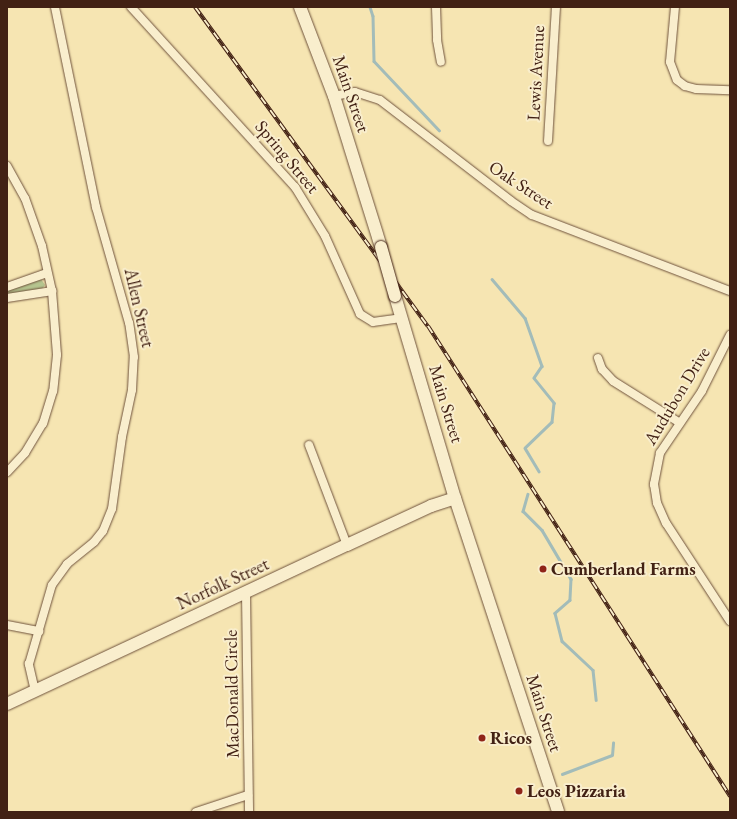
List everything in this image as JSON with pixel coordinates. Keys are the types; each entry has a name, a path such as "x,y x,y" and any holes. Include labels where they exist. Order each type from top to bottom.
{"main road":[{"name":"Main Street","path":"300,7 334,96 381,247 455,498 558,812"},
{"name":"Norfolk Street","path":"7,704 431,506 455,498"}],"street":[{"name":"Allen Street","path":"35,691 29,664 52,585 60,572 94,542 103,531 112,510 122,438 132,390 134,357 129,323 96,206 54,7"},
{"name":"Spring Street","path":"131,7 295,187 325,236 360,314 373,322 401,318"},
{"path":"436,7 437,40 441,62"},
{"name":"Lewis Avenue","path":"548,141 556,7"},
{"path":"675,7 670,62 677,80 685,86 696,89 730,90"},
{"name":"Oak Street","path":"334,96 355,92 380,100 511,201 532,214 730,291"},
{"path":"7,166 25,198 42,246 52,291 57,355 53,390 36,437 7,472"},
{"path":"7,287 47,273"},
{"path":"7,298 52,291"},
{"name":"Audubon Drive","path":"730,335 702,391 660,453 654,474 654,491 666,522 730,621"},
{"path":"598,358 602,369 613,381 680,423"},
{"path":"309,445 347,545"},
{"name":"MacDonald Circle","path":"246,593 249,812"},
{"path":"7,625 39,631"},
{"path":"196,812 248,795"}],"green space":[{"path":"41,279 45,285 42,289 7,295 7,290"}],"waterway":[{"path":"370,7 373,16 374,61 439,130"},
{"path":"492,279 525,318 542,366 534,378 554,403 552,422 525,448 539,471"},
{"path":"528,494 523,511 542,530 571,579 570,600 555,613 562,641 593,670 596,700"},
{"path":"562,774 612,755 613,743"}],"railway":[{"path":"195,7 428,326 730,796"}],"place":[{"name":"Cumberland Farms","path":"543,569"},
{"name":"Ricos","path":"482,738"},
{"name":"Leos Pizzaria","path":"519,791"}]}
